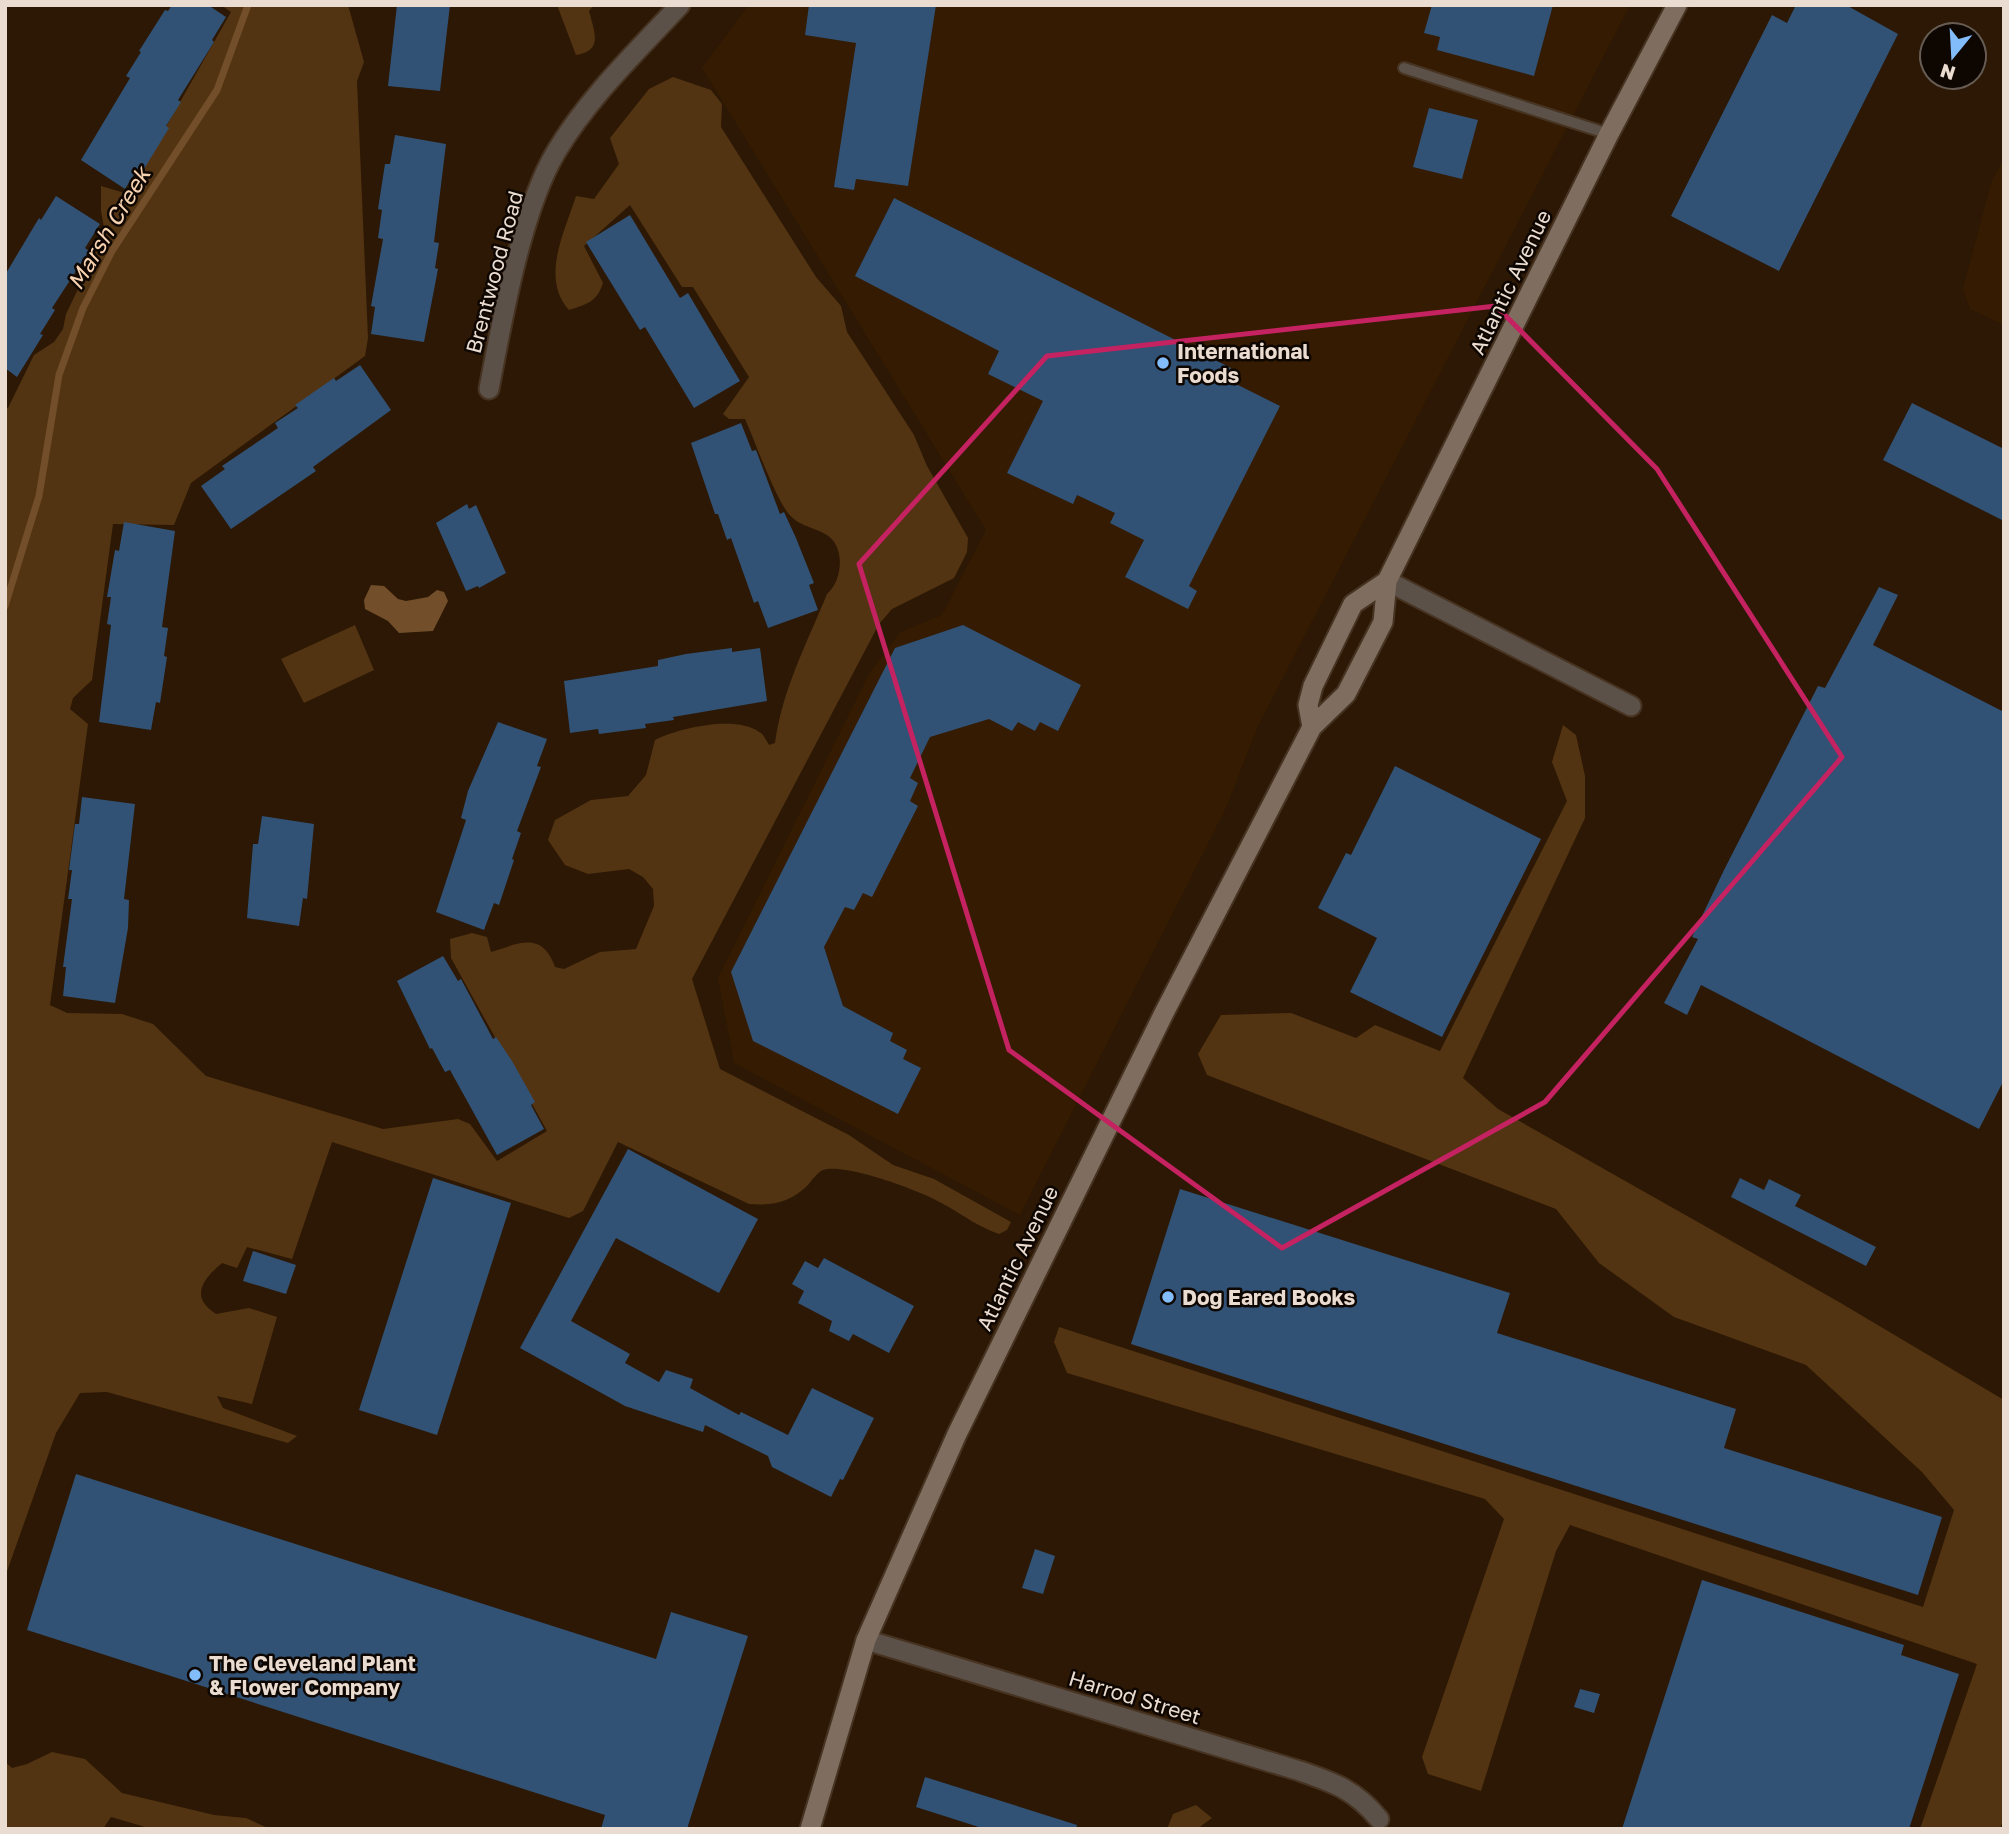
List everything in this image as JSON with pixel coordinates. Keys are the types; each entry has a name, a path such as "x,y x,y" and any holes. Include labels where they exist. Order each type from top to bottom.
{"main road":[{"name":"Atlantic Avenue","path":"810,1829 866,1640 951,1446 1029,1283 1312,727 1346,694 1382,622 1387,581 1609,134 1677,5"},
{"name":"Atlantic Avenue","path":"1312,727 1308,705 1313,685 1353,604 1387,581"}],"street":[{"name":"Brentwood Road","path":"489,389 525,231 555,153 625,64 680,5"},
{"path":"1387,581 1631,706"},
{"name":"Harrod Street","path":"866,1640 1300,1771 1337,1784 1358,1796 1379,1819"}],"lane":[{"path":"1404,68 1609,134"}],"highlighted area":[{"path":"1496,306 1657,469 1842,757 1545,1102 1282,1248 1009,1050 859,564 1047,356"}],"shaded area":[{"path":"221,5 348,5 364,62 357,81 368,338 365,356 191,483 174,525 113,524 92,680 73,698 70,709 88,724 50,1005 67,1013 122,1014 153,1024 206,1076 383,1129 458,1119 470,1124 497,1161 547,1131 451,958 450,939 472,933 487,937 491,952 521,943 537,944 544,948 555,967 564,969 600,952 636,949 654,906 653,889 643,877 629,869 588,874 565,865 548,840 555,820 591,800 628,796 646,775 655,740 665,736 707,725 736,724 761,733 769,745 775,743 783,704 796,667 839,572 839,554 832,539 796,521 783,505 745,419 729,419 723,414 749,377 693,287 682,287 630,205 584,246 603,283 598,294 586,304 569,310 556,284 561,239 576,196 594,199 619,164 610,138 649,89 673,77 711,90 722,104 721,127 816,277 841,306 847,332 914,435 927,466 968,538 967,552 954,578 892,609 879,624 692,979 720,1069 849,1135 893,1165 934,1179 1011,1222 1007,1230 999,1234 978,1225 937,1200 849,1170 823,1170 802,1191 788,1199 774,1203 749,1204 618,1142 583,1211 569,1218 332,1142 292,1259 247,1247 237,1268 222,1263 209,1275 201,1295 208,1308 216,1314 249,1308 277,1317 252,1404 217,1396 223,1408 297,1436 288,1443 107,1392 80,1393 56,1433 5,1577 5,407 8,408 34,355 54,342 63,329 66,314 105,233 101,211 101,186 128,194 231,12"},
{"path":"557,5 594,5 589,11 595,39 591,49 576,55"},
{"path":"749,5 1630,5 1258,726 1226,808 1020,1215 734,1063 718,978 868,676 900,632 942,615 986,530 702,68"},
{"path":"2004,158 2004,325 1970,309 1963,289 1991,183"},
{"path":"371,585 384,586 398,599 406,601 428,597 437,590 444,592 448,601 433,631 399,633 388,621 365,609 364,600"},
{"path":"355,625 374,670 304,703 281,659"},
{"path":"1563,725 1576,735 1585,776 1585,818 1463,1078 1498,1109 1839,1302 2004,1400 2004,1818 2000,1829 1920,1829 1977,1664 1570,1525 1556,1551 1481,1791 1428,1774 1422,1757 1504,1519 1485,1499 1067,1373 1054,1342 1059,1327 1923,1607 1954,1510 1922,1472 1806,1365 1674,1317 1599,1263 1556,1209 1207,1075 1198,1054 1221,1015 1291,1013 1356,1038 1375,1025 1440,1051 1567,801 1552,762"},
{"path":"52,1752 85,1759 122,1793 214,1815 246,1818 270,1829 152,1829 111,1817 103,1829 5,1829 5,1762 12,1768"},
{"path":"1196,1805 1212,1818 1197,1829 1167,1829 1173,1814"}],"building":[{"path":"172,5 208,5 226,17 212,40 214,42 178,100 181,102 166,126 169,128 144,169 140,165 125,189 81,160 130,78 126,76 141,52 139,51 165,10 168,11"},
{"path":"397,5 450,5 440,91 388,86"},
{"path":"809,5 936,5 908,186 856,179 854,190 834,187 856,43 805,35"},
{"path":"1432,5 1553,5 1534,76 1437,50 1440,37 1424,33"},
{"path":"1796,5 1846,5 1898,34 1779,271 1671,216 1772,15 1787,23"},
{"path":"1429,108 1478,120 1462,179 1413,167"},
{"path":"395,135 446,144 434,242 439,243 435,268 438,269 424,342 371,334 375,307 371,306 383,239 378,238 382,210 378,209 385,164 390,164"},
{"path":"56,196 100,224 85,248 89,251 52,308 55,310 40,334 43,335 17,377 5,368 5,275 39,218 41,220"},
{"path":"894,198 1231,368 1226,379 1280,406 1189,586 1197,591 1188,609 1125,577 1144,540 1110,523 1115,513 1077,495 1073,504 1007,473 1043,401 988,374 999,351 855,276"},
{"path":"630,215 680,298 688,293 740,381 694,408 645,327 640,330 586,242"},
{"path":"360,365 391,410 313,467 316,471 231,529 201,486 225,469 222,466 278,428 275,423 298,408 295,405 334,378 336,381"},
{"path":"1912,403 2004,449 2004,521 1883,460"},
{"path":"741,423 752,451 756,450 780,514 784,512 796,538 814,583 809,585 818,610 768,628 758,601 754,603 731,538 727,540 718,514 715,514 691,443"},
{"path":"467,504 469,509 476,505 506,573 479,588 478,586 466,591 436,523"},
{"path":"124,522 175,531 162,627 168,628 164,656 167,657 160,703 156,702 151,730 99,722 111,625 107,624 111,597 107,597 115,550 119,551"},
{"path":"1879,587 1898,595 1873,645 2004,712 2004,1080 1979,1129 1701,985 1687,1015 1664,1003 1698,939 1692,937 1724,870 1818,686 1825,688"},
{"path":"963,625 1081,685 1058,731 1040,722 1035,731 1018,722 1012,731 989,719 930,737 910,778 918,783 910,801 918,806 872,897 863,893 854,910 845,907 824,947 843,1006 893,1033 890,1041 907,1050 903,1059 921,1068 898,1114 753,1041 731,972 895,648"},
{"path":"732,648 732,652 760,648 767,701 673,717 674,720 645,724 646,728 599,734 598,729 570,733 564,681 658,666 658,660"},
{"path":"498,722 547,739 537,766 541,767 517,831 521,833 512,859 514,860 499,905 494,903 484,930 436,912 466,820 461,818 468,791"},
{"path":"1395,766 1541,839 1442,1037 1350,992 1377,938 1318,908 1346,853 1351,855"},
{"path":"82,797 135,804 124,899 129,900 128,928 115,1003 63,996 66,967 63,967 72,899 68,899 72,870 69,870 75,824 79,824"},
{"path":"262,816 314,824 307,899 303,898 299,926 247,918 253,844 258,844"},
{"path":"443,956 458,981 461,979 493,1039 496,1037 512,1061 535,1102 531,1105 544,1129 497,1155 450,1070 445,1072 432,1048 430,1049 397,981"},
{"path":"628,1149 758,1219 719,1293 616,1238 571,1321 630,1354 625,1363 659,1382 666,1370 693,1379 690,1388 739,1415 741,1412 788,1435 812,1388 874,1418 843,1480 840,1479 831,1497 772,1467 768,1456 705,1425 703,1432 625,1406 520,1348"},
{"path":"433,1178 511,1203 437,1435 359,1410"},
{"path":"1740,1178 1764,1190 1769,1179 1801,1195 1795,1206 1876,1247 1866,1266 1731,1197"},
{"path":"1180,1189 1510,1293 1497,1333 1736,1409 1724,1448 1942,1517 1918,1595 1131,1344"},
{"path":"253,1251 296,1265 286,1294 243,1281"},
{"path":"824,1258 914,1306 889,1353 853,1334 849,1341 829,1331 832,1321 798,1303 804,1291 792,1284 805,1261 818,1268"},
{"path":"76,1474 656,1659 671,1612 748,1636 687,1829 601,1829 605,1815 27,1630"},
{"path":"1035,1549 1055,1556 1043,1594 1022,1588"},
{"path":"1702,1580 1904,1645 1901,1655 1959,1674 1909,1829 1622,1829"},
{"path":"1580,1689 1600,1694 1594,1713 1574,1707"},
{"path":"925,1777 1077,1825 1076,1829 985,1829 916,1807"}],"waterway":[{"name":"Marsh Creek","path":"5,606 39,496 59,375 83,308 112,251 217,90 248,5"}],"place":[{"name":"International Foods","path":"1163,363"},
{"name":"Dog Eared Books","path":"1168,1297"},
{"name":"The Cleveland Plant & Flower Company","path":"195,1675"}]}
